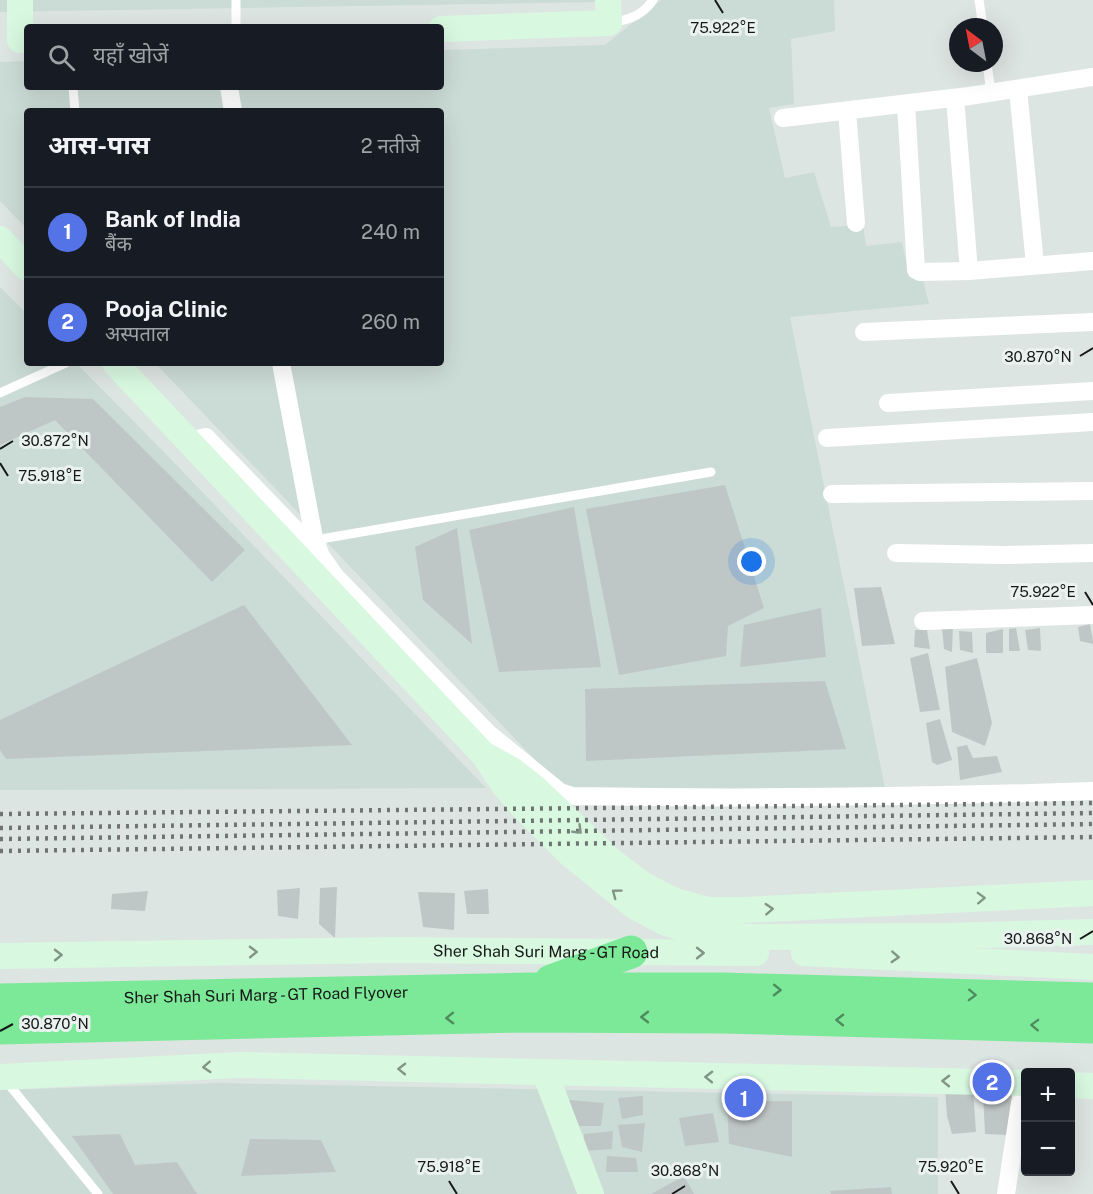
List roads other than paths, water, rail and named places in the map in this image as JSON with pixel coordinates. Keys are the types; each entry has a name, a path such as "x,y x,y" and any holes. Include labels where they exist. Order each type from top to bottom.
{"highway":[{"path":"530,989 631,952"},
{"path":"530,989 723,989 1093,999"},
{"name":"Sher Shah Suri Marg - GT Road Flyover","path":"0,1000 530,989"},
{"path":"0,1028 516,1017 723,1017 1093,1027"}],"street":[{"path":"16,40 21,0"},
{"path":"444,29 608,11"},
{"path":"783,118 955,98 1093,77"},
{"path":"1018,88 1035,265"},
{"path":"230,90 232,108"},
{"path":"955,98 969,271"},
{"path":"906,104 915,268 920,272 969,271 1093,261"},
{"path":"847,111 856,223"},
{"path":"0,239 24,265"},
{"path":"864,332 1093,322"},
{"path":"118,366 484,754 515,799 572,856 634,906 666,923 700,933 747,937 946,936 1093,932"},
{"path":"282,366 318,548"},
{"path":"888,403 1093,391"},
{"path":"827,438 1093,422"},
{"path":"189,441 206,437 318,548 335,576 488,733 560,792 573,796 729,798 992,795 1093,791"},
{"path":"832,494 1093,491"},
{"path":"896,553 1002,555 1093,553"},
{"path":"923,621 1093,615"},
{"path":"484,754 512,770 534,787 610,860 642,884 675,901 708,910 1093,893"},
{"name":"Sher Shah Suri Marg - GT Road","path":"0,956 393,950 812,953 1093,967"},
{"path":"1,1077 240,1065 1021,1083"},
{"path":"545,1073 591,1194"},
{"path":"1075,1085 1093,1086"},
{"path":"1006,1194 1021,1102"}],"lane":[{"path":"236,0 236,24"},
{"path":"608,11 632,18 642,13 653,0"},
{"path":"979,0 981,18"},
{"path":"988,72 991,93"},
{"path":"73,90 75,108"},
{"path":"0,393 59,366"},
{"path":"318,548 711,472"},
{"path":"1,1077 98,1194"}],"railway":[{"path":"0,814 1093,803"},
{"path":"0,828 1093,813"},
{"path":"0,839 1093,824"},
{"path":"0,851 1093,837"}],"place":[{"name":"Pooja Clinic","path":"992,1082"},
{"name":"Bank of India","path":"744,1098"}]}
